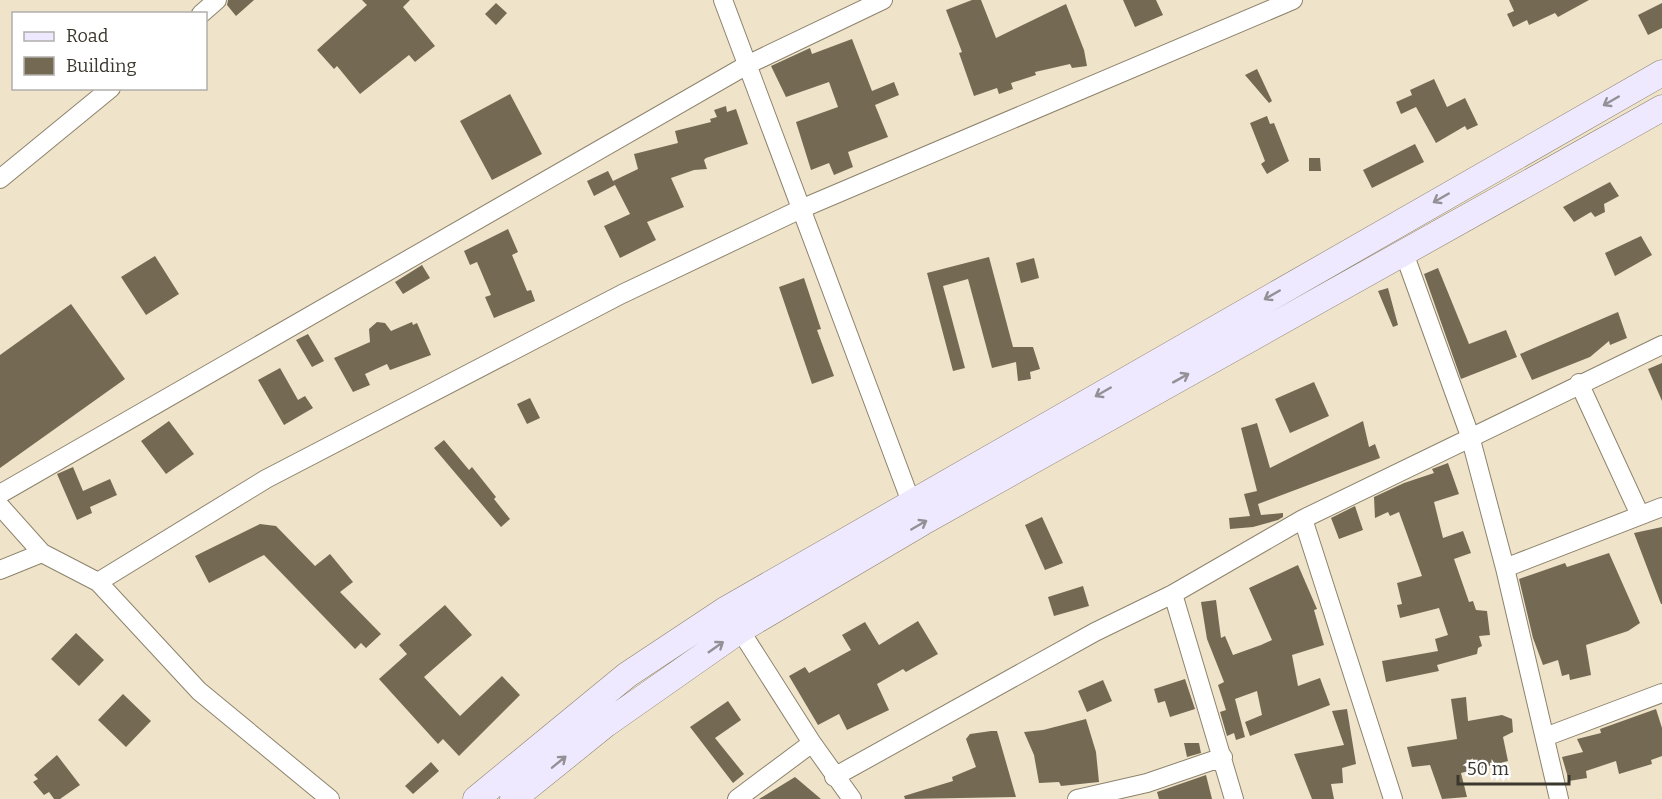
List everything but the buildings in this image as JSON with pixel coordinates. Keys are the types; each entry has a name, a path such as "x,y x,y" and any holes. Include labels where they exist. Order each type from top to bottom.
{"main road":[{"path":"513,799 606,724 887,530 911,502 1662,73"},
{"path":"476,799 627,675 725,610 887,530 1404,253 1662,108"}],"street":[{"path":"203,12 217,0"},
{"path":"723,0 803,208 911,502"},
{"path":"0,494 747,65 883,0"},
{"path":"98,582 266,479 622,294 803,208 1293,0"},
{"path":"0,179 109,90"},
{"path":"1404,253 1470,436 1505,568 1559,799"},
{"path":"834,777 1095,632 1173,594 1303,519 1579,383 1662,345"},
{"path":"1579,383 1640,515"},
{"path":"0,506 42,553 98,582 199,691 330,799"},
{"path":"1505,568 1662,507"},
{"path":"1303,519 1393,799"},
{"path":"0,570 42,553"},
{"path":"1173,594 1234,799"},
{"path":"740,630 834,777 852,799"},
{"path":"1545,737 1662,693"},
{"path":"737,799 812,743"},
{"path":"1077,799 1147,783 1223,757"}]}
